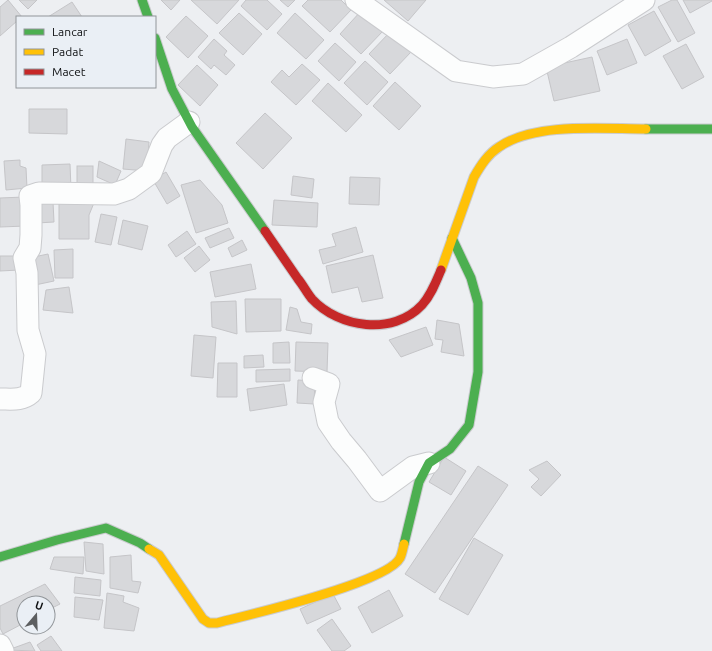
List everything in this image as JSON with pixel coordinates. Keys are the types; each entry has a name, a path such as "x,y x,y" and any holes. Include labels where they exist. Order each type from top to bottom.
{"street":[{"path":"142,0 148,16"},
{"path":"356,0 456,71 493,77 523,74 577,43 644,0"},
{"path":"156,41 172,89 189,122 312,300 338,317 356,325 379,326 399,321 416,311 428,297 438,277 480,165 491,153 520,135 558,129 712,129"},
{"path":"0,399 22,399 30,393 34,354 28,330 24,258 30,248 30,196 39,193 114,194 129,189 151,173 162,145 167,138 189,122"},
{"path":"313,378 329,384 324,402 328,422 380,491 413,467 429,463 450,449 469,425 478,372 480,333 478,303 471,278 452,238"},
{"path":"0,557 57,540 106,528 140,543 159,555 203,619 209,623 217,623 339,590 387,570 400,559 419,482 429,463"},
{"path":"0,645 3,651"}],"building":[{"path":"8,0 21,16 16,16 16,22 0,36 0,7"},
{"path":"19,0 37,0 28,9"},
{"path":"161,0 180,0 171,10"},
{"path":"191,0 239,0 217,24"},
{"path":"246,0 267,0 282,14 267,30 241,6"},
{"path":"280,0 295,0 288,7"},
{"path":"308,0 341,0 351,10 330,32 302,6"},
{"path":"384,0 426,0 408,21"},
{"path":"672,0 677,0 695,33 678,42 658,7"},
{"path":"683,0 712,0 712,1 690,13"},
{"path":"72,2 81,16 50,16"},
{"path":"361,11 383,31 361,54 340,34"},
{"path":"654,11 671,41 645,56 628,25"},
{"path":"239,13 262,34 243,55 219,33"},
{"path":"295,13 324,40 306,59 277,33"},
{"path":"186,16 208,36 188,58 166,37"},
{"path":"390,32 411,52 390,74 369,54"},
{"path":"214,39 227,51 224,55 235,65 226,75 214,65 211,69 198,57"},
{"path":"627,39 637,63 607,75 597,51"},
{"path":"335,43 356,62 339,81 318,61"},
{"path":"686,44 704,77 682,89 663,56"},
{"path":"592,57 600,91 554,101 546,67"},
{"path":"365,61 388,82 367,105 344,83"},
{"path":"302,64 320,80 296,105 271,82 282,70 289,77"},
{"path":"197,65 218,85 200,106 178,85"},
{"path":"395,82 421,106 399,130 373,106"},
{"path":"328,83 362,115 346,132 312,101"},
{"path":"29,109 67,109 67,134 29,133"},
{"path":"265,113 292,138 263,169 236,143"},
{"path":"126,139 149,142 147,171 123,169"},
{"path":"20,160 20,166 26,168 27,188 6,190 4,161"},
{"path":"99,161 121,171 115,185 97,177"},
{"path":"70,164 71,189 42,189 42,165"},
{"path":"77,166 93,166 93,188 77,188"},
{"path":"166,172 180,196 167,204 153,180"},
{"path":"293,176 314,179 312,198 291,195"},
{"path":"350,177 380,178 379,205 349,204"},
{"path":"200,180 222,205 228,223 196,233 181,185"},
{"path":"24,197 26,226 0,227 0,198"},
{"path":"59,198 96,198 89,215 89,239 59,239"},
{"path":"274,200 318,203 317,227 272,225"},
{"path":"53,202 54,222 37,223 37,203"},
{"path":"101,214 117,217 111,245 95,242"},
{"path":"123,220 148,226 142,250 118,244"},
{"path":"356,227 363,252 323,264 319,250 336,246 332,234"},
{"path":"229,228 234,238 210,248 205,238"},
{"path":"187,231 196,244 176,257 168,245"},
{"path":"242,240 247,250 232,257 228,248"},
{"path":"199,246 210,260 195,272 184,258"},
{"path":"73,249 73,278 55,278 54,250"},
{"path":"48,254 54,281 35,285 29,258"},
{"path":"373,255 383,298 362,302 358,287 332,293 326,266"},
{"path":"0,256 19,256 19,270 0,271"},
{"path":"251,264 256,289 215,297 210,272"},
{"path":"69,287 73,313 43,310 46,290"},
{"path":"245,299 281,299 281,331 246,332"},
{"path":"236,301 237,334 212,327 211,302"},
{"path":"290,307 297,309 301,322 312,324 311,334 286,330"},
{"path":"437,320 459,324 464,356 441,352 443,340 435,339"},
{"path":"426,327 433,345 401,357 389,340"},
{"path":"194,335 216,337 213,378 191,376"},
{"path":"289,342 290,363 273,363 273,343"},
{"path":"296,342 328,343 327,372 295,371"},
{"path":"263,355 264,367 244,368 244,356"},
{"path":"218,363 237,363 237,397 217,397"},
{"path":"290,369 290,381 256,382 256,370"},
{"path":"298,380 315,381 314,404 297,403"},
{"path":"284,384 287,405 250,411 247,389"},
{"path":"444,457 466,471 451,495 429,482"},
{"path":"547,461 561,475 541,496 531,487 539,479 529,470"},
{"path":"478,466 508,485 435,593 405,574"},
{"path":"474,538 503,555 468,615 439,599"},
{"path":"84,542 103,544 104,574 86,571"},
{"path":"131,555 132,581 141,582 138,593 110,588 110,557"},
{"path":"54,557 84,557 83,574 50,569"},
{"path":"75,577 101,580 100,596 74,593"},
{"path":"45,584 53,595 22,595"},
{"path":"389,590 403,616 372,633 358,607"},
{"path":"107,593 124,596 123,602 139,608 134,631 104,628"},
{"path":"333,594 341,609 307,624 300,609"},
{"path":"75,597 103,600 99,620 74,617"},
{"path":"16,598 16,627 3,634 0,628 0,606"},
{"path":"56,599 60,604 56,606"},
{"path":"332,619 351,646 344,651 332,651 317,630"},
{"path":"51,636 62,651 41,651 37,645"},
{"path":"30,642 35,651 8,650"}],"traffic: fast":[{"path":"142,0 148,16"},
{"path":"156,41 172,89 192,127 265,231"},
{"path":"646,129 712,129"},
{"path":"404,544 419,482 429,463 450,449 469,425 478,372 478,303 471,278 452,238"},
{"path":"0,557 57,540 106,528 140,543 149,549"}],"traffic: slow":[{"path":"441,270 474,177 485,160 499,147 514,139 550,130 590,128 646,129"},
{"path":"149,549 159,555 203,619 209,623 217,623 285,606 370,578 390,568 400,558 404,544"}],"traffic: jam":[{"path":"265,231 312,299 323,309 336,317 351,322 382,324 396,321 410,315 422,305 428,297 441,270"}]}
